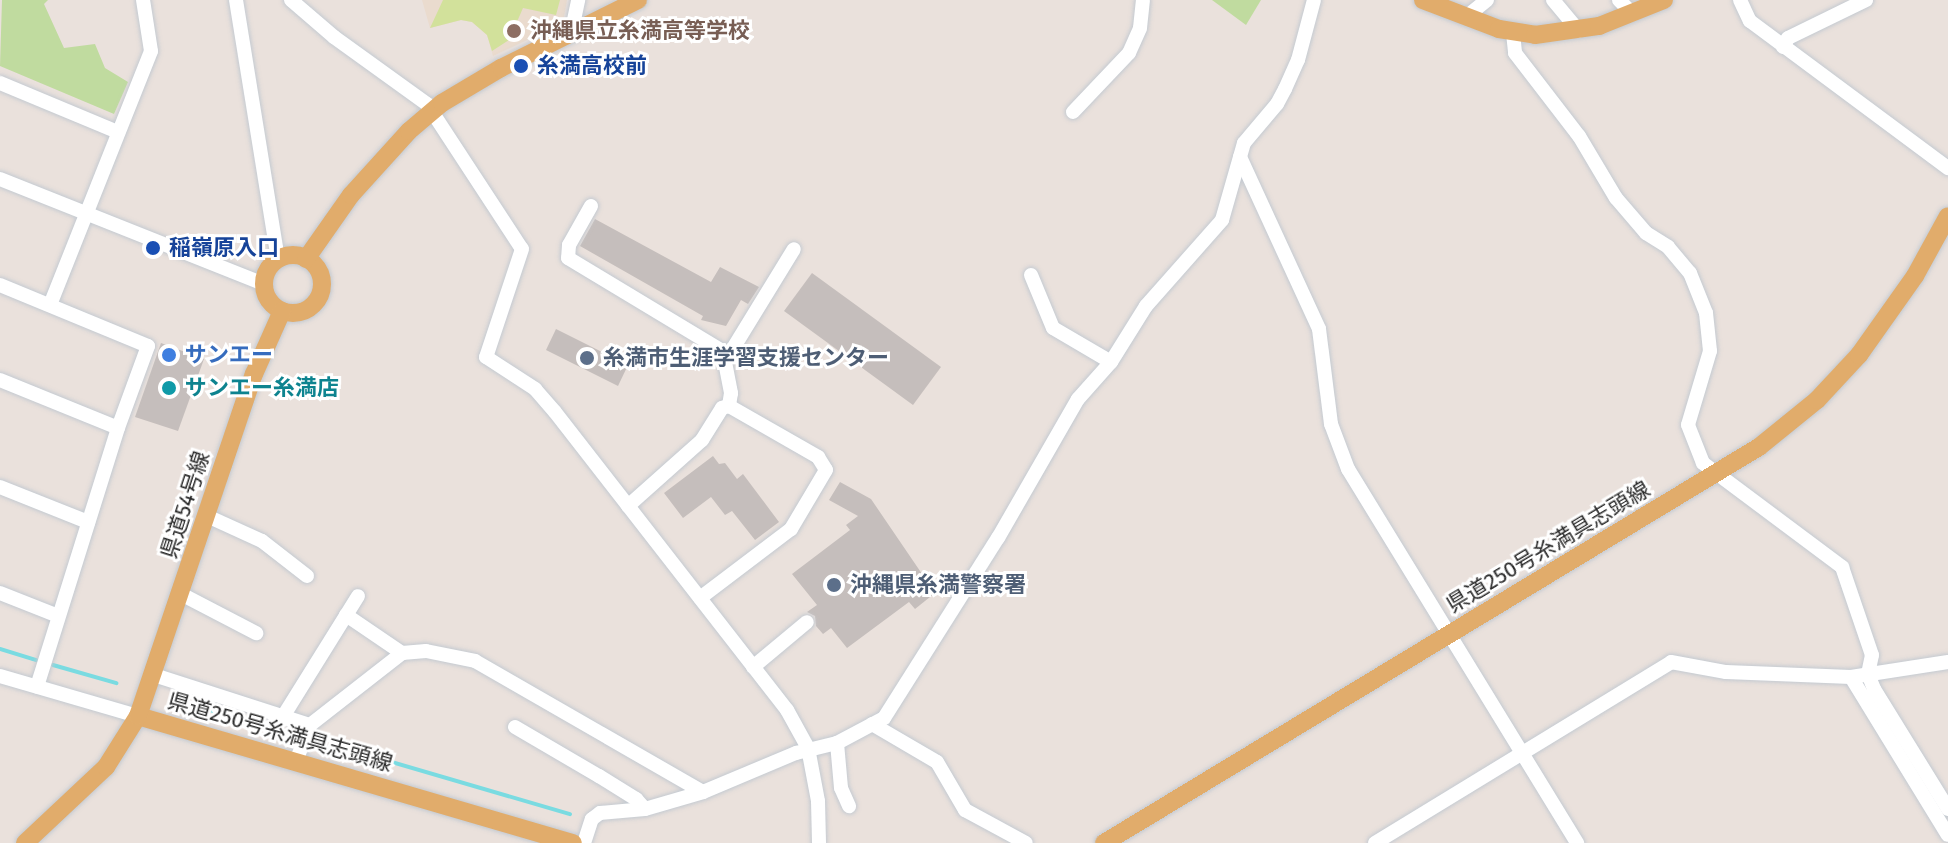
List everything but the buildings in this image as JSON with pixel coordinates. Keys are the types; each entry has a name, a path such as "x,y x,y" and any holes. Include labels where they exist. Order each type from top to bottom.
{"main road":[{"path":"306,259 351,195 409,131 432,111 464,88 638,0"},
{"path":"1423,0 1513,33 1579,31 1633,14 1664,0"},
{"name":"県道250号糸満具志頭線","path":"1104,843 1759,447 1817,400 1859,355 1915,276 1948,216"},
{"path":"287,256 306,259 319,273 321,292 310,308 301,312 282,311 269,300 264,284 266,274 278,260 287,256"},
{"name":"県道54号線","path":"138,716 254,374 282,311"},
{"name":"県道250号糸満具志頭線","path":"25,843 106,767 138,716 573,843"}],"street":[{"path":"50,305 151,51 143,0"},
{"path":"236,0 278,260"},
{"path":"291,0 432,111 522,249 486,357 535,389 787,710 808,748 818,801 819,843"},
{"path":"571,34 578,0"},
{"path":"1073,112 1129,53 1140,28 1143,0"},
{"path":"584,843 592,819 600,813 645,809 703,792 808,748 837,743 884,718 1013,513 1071,411 1111,362 1146,306 1222,220 1244,143 1277,104 1285,89 1298,60 1314,0"},
{"path":"1466,17 1487,0"},
{"path":"1553,0 1579,31"},
{"path":"1619,0 1633,14"},
{"path":"1740,0 1750,21 1948,168"},
{"path":"1783,47 1788,38 1866,0"},
{"path":"1513,33 1515,53 1579,136 1616,198 1646,233 1668,247 1690,273 1706,313 1710,351 1688,425 1703,463 1842,567 1872,655 1868,674 1948,809"},
{"path":"0,83 118,132"},
{"path":"1240,157 1319,329 1331,424 1348,469 1577,843"},
{"path":"0,179 264,284"},
{"path":"591,206 569,245 568,258 729,355"},
{"path":"729,406 731,393 725,362 794,249"},
{"path":"1031,275 1053,328 1111,362"},
{"path":"0,285 148,346 118,428 37,687"},
{"path":"0,380 118,428"},
{"path":"628,506 702,440 722,408 729,406 818,457 826,470 791,529 700,598"},
{"path":"0,487 88,522"},
{"path":"207,516 262,541 307,576"},
{"path":"0,593 58,616"},
{"path":"181,594 256,633"},
{"path":"284,715 358,596"},
{"path":"346,615 402,653"},
{"path":"753,667 807,622"},
{"path":"296,762 310,725 402,653 426,651 475,661 703,792"},
{"path":"1375,843 1671,662 1726,672 1851,677 1948,662"},
{"path":"154,675 310,725"},
{"path":"0,676 138,716"},
{"path":"1851,677 1948,835"},
{"path":"872,724 937,762 965,810 1026,843"},
{"path":"515,727 624,791 645,809"},
{"path":"837,743 841,788 849,806"}],"shaded area":[{"name":"沖縄県立糸満高等学校","path":"422,0 567,0 563,23 493,56 487,35 472,22 461,20 430,28"}],"green space":[{"path":"2,0 48,0 44,4 64,48 95,44 105,68 128,82 114,114 0,66"},
{"name":"沖縄県立糸満高等学校","path":"443,0 560,0 556,15 523,8 509,40 492,51 487,35 472,22 461,20 430,28"},
{"path":"1212,0 1261,0 1246,25"}],"waterway":[{"path":"0,649 36,660"},
{"path":"53,665 116,683"},
{"path":"182,702 279,730"},
{"path":"378,758 570,814"}],"place":[{"name":"沖縄県立糸満高等学校","path":"514,31"},
{"name":"糸満高校前","path":"521,66"},
{"name":"稲嶺原入口","path":"153,248"},
{"name":"サンエー","path":"169,355"},
{"name":"糸満市生涯学習支援センター","path":"587,358"},
{"name":"サンエー糸満店","path":"169,388"},
{"name":"沖縄県糸満警察署","path":"834,585"}]}
